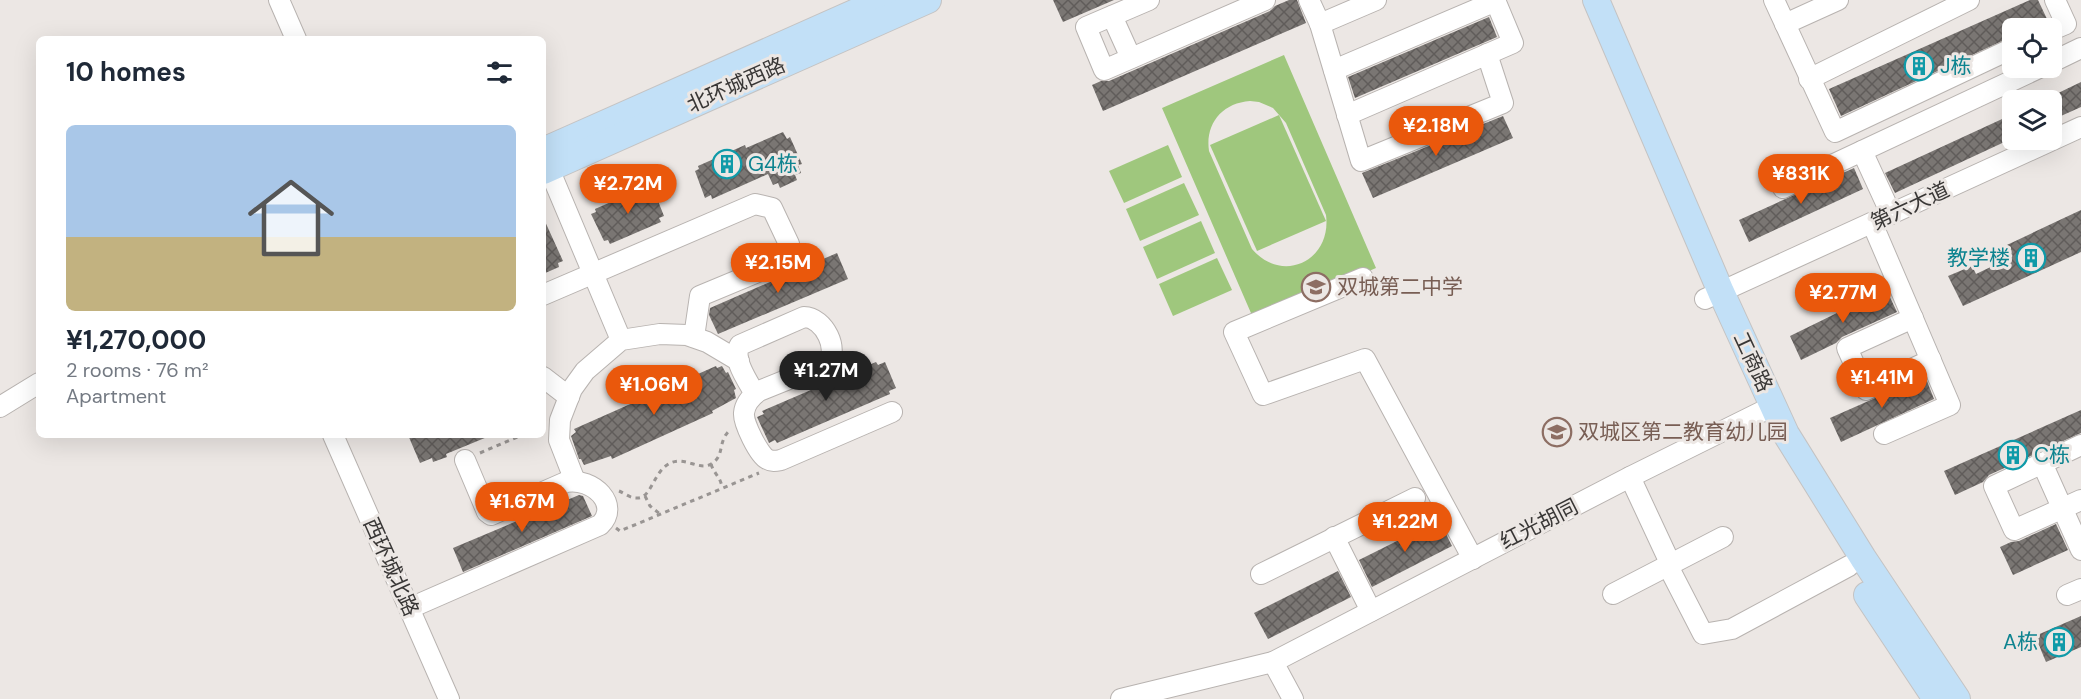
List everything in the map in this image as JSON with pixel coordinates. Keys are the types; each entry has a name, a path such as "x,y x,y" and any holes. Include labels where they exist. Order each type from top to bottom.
{"main road":[{"name":"北环城西路","path":"546,160 883,0"},
{"name":"北环城西路","path":"546,160 928,0"},
{"name":"工商路","path":"1577,0 1796,482 1936,699"},
{"name":"工商路","path":"1596,0 1713,296"},
{"name":"工商路","path":"1765,410 1786,434 1863,558 1957,699"}],"street":[{"path":"279,0 295,36"},
{"path":"1149,0 1086,27 1104,70 1265,0"},
{"path":"1309,0 1320,24 1361,161 1503,103 1487,54"},
{"path":"1320,24 1376,0"},
{"path":"1334,70 1496,0 1514,43 1347,115"},
{"path":"1774,0 1835,132 2002,53"},
{"path":"1785,24 1839,0"},
{"path":"1809,79 1970,0"},
{"path":"2055,0 2066,26"},
{"path":"1112,16 1131,58"},
{"path":"2062,57 2081,48"},
{"path":"1775,172 1783,188 2018,78"},
{"name":"第六大道","path":"1713,296 2081,127"},
{"path":"1862,151 1891,214"},
{"path":"546,166 621,339"},
{"path":"546,294 755,204 772,208 789,244 784,261 700,296 694,337"},
{"path":"1872,223 1950,405 1884,434"},
{"path":"1363,278 1234,332 1263,394 1365,359 1473,559"},
{"path":"755,394 739,361 737,349 745,342 804,317 814,319 822,326 833,350 830,360 826,364 750,397 744,413 745,420 762,456 774,461 781,460 892,412"},
{"path":"1913,318 1847,348 1866,390 1931,360"},
{"path":"575,481 558,440 560,420 569,397 585,371 621,339 676,333 694,337 717,347 739,361"},
{"path":"546,379 569,397"},
{"path":"0,406 36,385"},
{"name":"红光胡同","path":"1121,699 1274,662 1630,477 1765,410"},
{"name":"西环城北路","path":"334,438 449,699"},
{"path":"2081,446 1994,486 2014,530 2081,500"},
{"path":"410,608 600,525 606,517 607,507 603,496 597,489 588,483 575,481 491,515 487,512 465,460"},
{"path":"2042,464 2081,550"},
{"path":"1630,477 1703,634 1732,628 1849,566"},
{"path":"1261,574 1414,498"},
{"path":"1334,537 1371,611"},
{"path":"1613,594 1723,537"},
{"path":"1274,662 1293,699"}],"path":[{"path":"597,489 610,488 636,498 645,496 658,473 671,463 680,461 703,466 711,464 718,457 723,438 745,420"},
{"path":"465,460 515,438"},
{"path":"604,522 620,531 764,470 768,459"},
{"path":"711,464 721,478 722,488"},
{"path":"645,496 650,506 660,514"}],"green space":[{"path":"1284,55 1376,268 1254,320 1162,108","holes":["1259,102 1273,108 1286,123 1326,215 1326,231 1321,244 1313,255 1291,266 1277,265 1264,260 1252,249 1209,151 1210,132 1213,124 1224,111 1240,103"]},
{"path":"1279,115 1326,221 1257,251 1210,145"},
{"path":"1168,145 1182,177 1124,203 1109,171"},
{"path":"1184,183 1199,215 1140,241 1126,209"},
{"path":"1201,221 1215,253 1157,279 1143,247"},
{"path":"1217,258 1232,290 1173,316 1159,284"}],"building":[{"path":"1053,0 1114,0 1063,22"},
{"path":"1289,0 1297,0 1306,23 1103,111 1092,85 1101,81 1109,81 1270,11 1275,6"},
{"name":"J栋","path":"2030,0 2038,0 2047,18 2002,18 2002,41 1841,116 1829,89"},
{"path":"1489,17 1497,37 1355,98 1348,77"},
{"path":"2081,82 2081,107 2062,116 2062,91"},
{"path":"1503,116 1513,138 1373,198 1362,173"},
{"path":"2002,119 2002,143 1895,193 1885,173"},
{"name":"G4栋","path":"783,132 787,139 790,137 802,164 798,165 801,173 795,175 797,180 780,188 778,183 773,185 768,174 712,199 711,195 705,198 695,171 699,169 698,166 745,145 746,148"},
{"path":"1854,168 1863,189 1749,242 1739,220"},
{"path":"645,187 646,190 652,188 656,196 664,216 659,218 661,222 610,244 608,240 604,241 591,214 596,212 595,209"},
{"name":"教学楼","path":"2081,210 2081,252 1963,306 1948,276 1972,266 1976,274 1997,264 1992,252"},
{"path":"546,224 563,261 558,263 559,267 546,273"},
{"path":"837,253 848,279 718,334 709,315 710,308"},
{"path":"1886,289 1897,312 1842,337 1836,343 1801,360 1790,336"},
{"path":"876,362 878,365 885,362 896,388 889,391 890,394 777,443 775,440 769,443 757,417 764,414 762,411"},
{"path":"716,366 717,368 722,366 726,373 728,372 736,389 734,390 736,398 712,411 713,413 612,459 611,456 584,465 579,459 571,436 576,432 574,429"},
{"path":"1925,376 1934,399 1841,442 1830,418"},
{"name":"C栋","path":"2081,410 2081,433 1989,475 1983,482 1955,495 1944,471"},
{"path":"409,438 485,438 446,454 447,457 433,462 432,458 420,463"},
{"path":"579,495 583,496 592,516 463,572 453,548"},
{"path":"1439,520 1452,546 1372,587 1359,560"},
{"path":"2056,524 2068,550 2013,575 2000,547"},
{"path":"1338,571 1351,597 1268,639 1254,613"},
{"name":"A栋","path":"2081,616 2081,647 2046,662 2035,636"}],"place":[{"name":"J栋","path":"1919,66"},
{"name":"G4栋","path":"727,164"},
{"name":"教学楼","path":"2031,258"},
{"name":"双城第二中学","path":"1316,287"},
{"name":"双城区第二教育幼儿园","path":"1557,432"},
{"name":"C栋","path":"2013,455"},
{"name":"A栋","path":"2059,642"}]}
